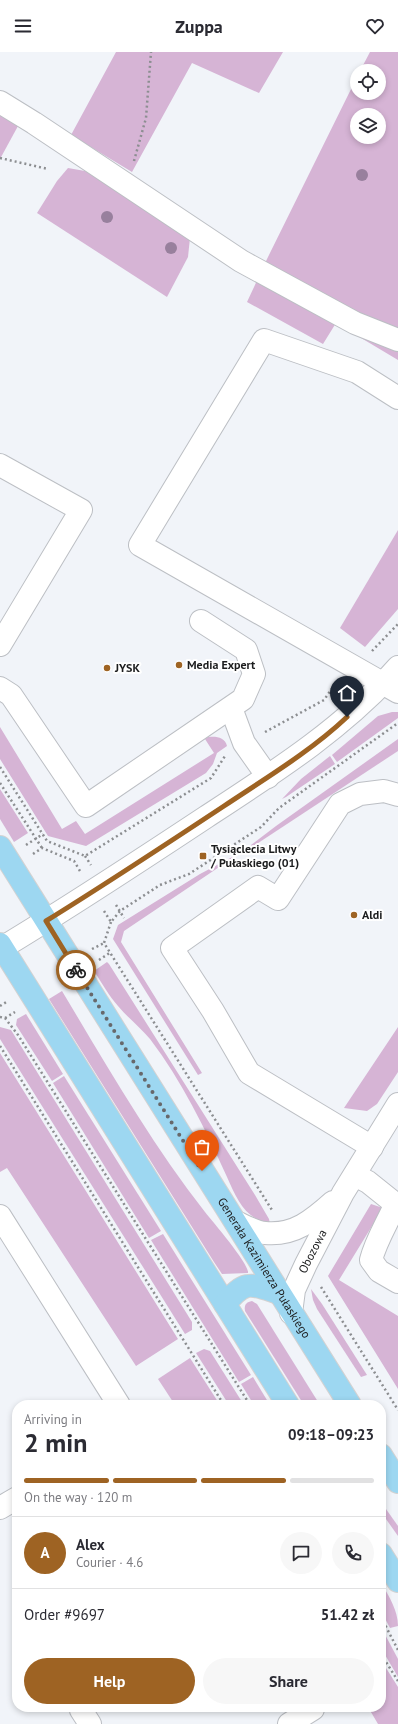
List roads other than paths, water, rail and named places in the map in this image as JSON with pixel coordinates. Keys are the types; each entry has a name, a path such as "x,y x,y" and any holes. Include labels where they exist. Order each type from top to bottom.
{"main road":[{"name":"Generała Kazimierza Pułaskiego","path":"0,847 347,1400"},
{"path":"1,947 285,1400"},
{"path":"225,1304 236,1291 246,1285 256,1285 279,1293"},
{"path":"386,1463 398,1482"},
{"path":"386,1562 398,1581"}],"street":[{"path":"0,102 127,184 241,261 355,323 398,340"},
{"path":"390,688 140,545 264,340 356,372 398,398"},
{"path":"0,465 81,510 0,645"},
{"path":"0,688 11,695 86,806 243,699 254,674 246,650 201,622"},
{"path":"1,947 93,892 268,777 390,688 398,666"},
{"path":"231,708 244,743 268,777"},
{"path":"372,1147 249,1073 213,1011 172,948 258,886 278,899 340,804 360,794 384,791 398,795"},
{"name":"Obozowa","path":"291,1313 294,1290 343,1193 395,1114"},
{"path":"355,1175 368,1182 397,1204 374,1247 371,1260 379,1271 398,1282"},
{"name":"Obozowa","path":"236,1222 264,1233 287,1232 312,1221 343,1193"},
{"path":"3,1229 116,1400"},
{"path":"0,1508 12,1501"},
{"path":"289,1724 315,1713"}],"place":[{"name":"Media Expert","path":"179,665"},
{"name":"JYSK","path":"107,668"},
{"name":"Tysiąclecia Litwy / Pułaskiego (01)","path":"203,856"},
{"name":"Aldi","path":"354,915"}]}
